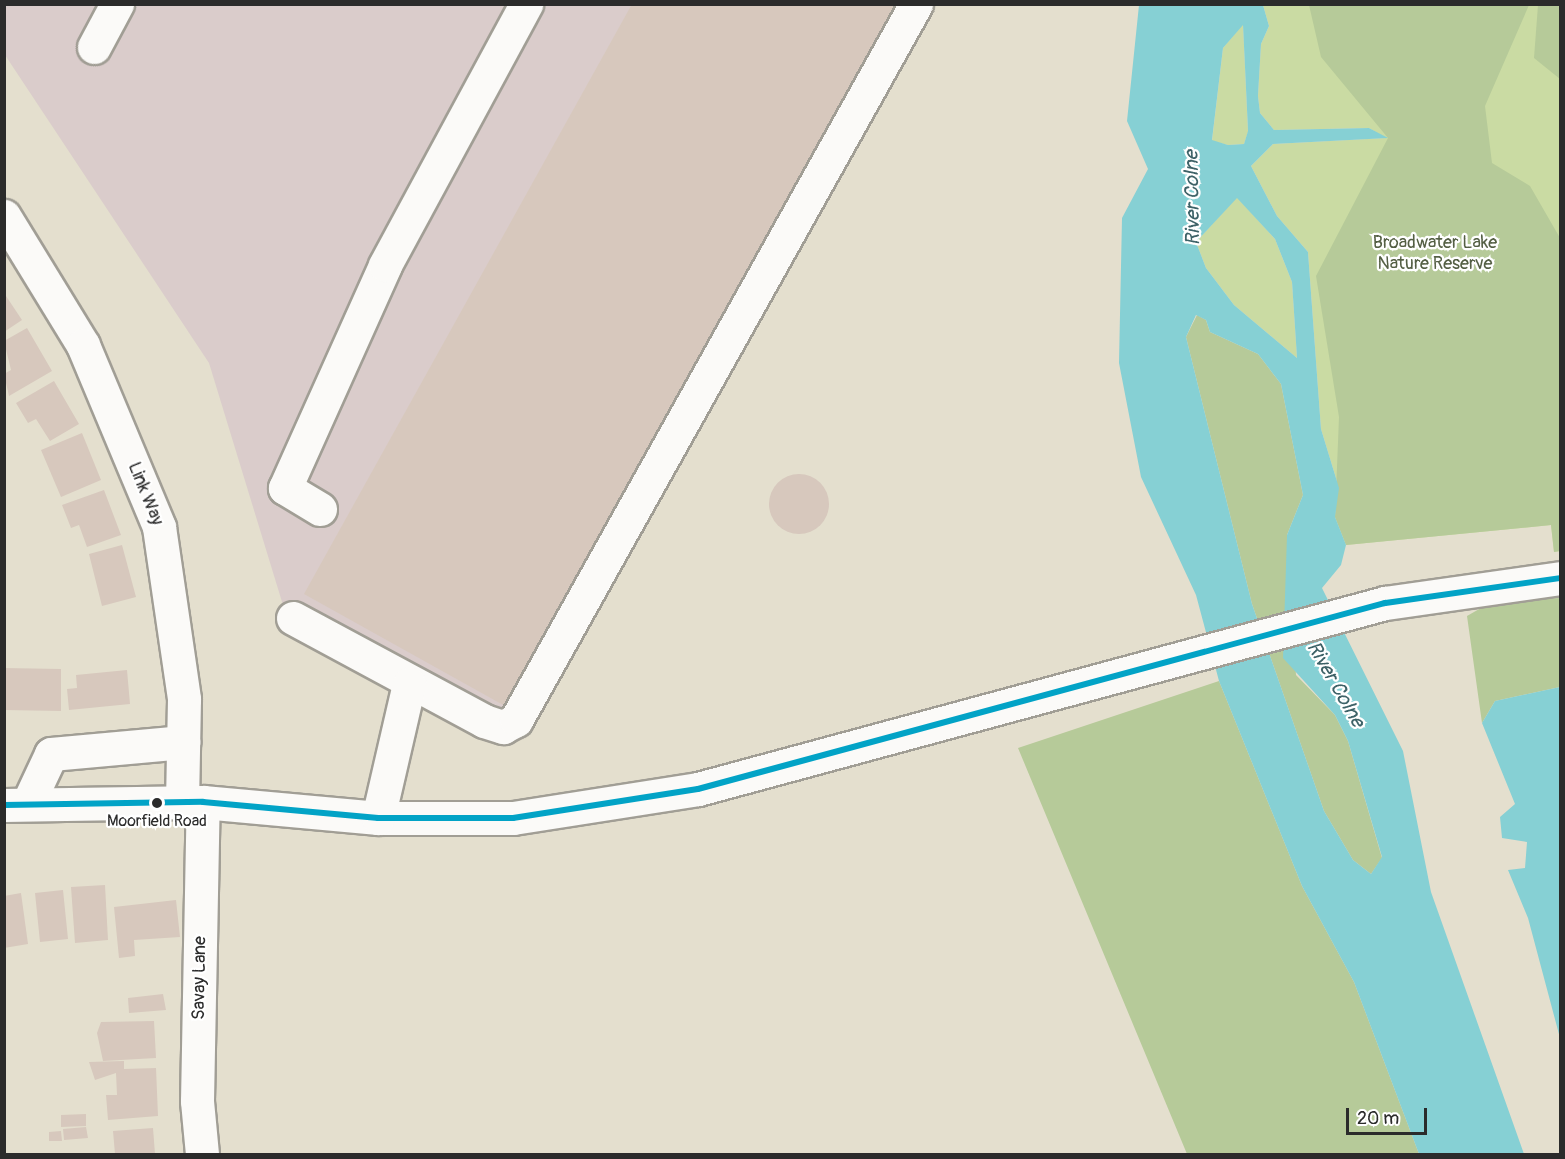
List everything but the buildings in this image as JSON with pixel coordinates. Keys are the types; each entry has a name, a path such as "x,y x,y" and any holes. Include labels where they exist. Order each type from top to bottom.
{"street":[{"path":"94,47 117,4"},
{"path":"320,509 285,488 384,265 526,4"},
{"path":"293,618 409,684 484,721 503,727 516,720 916,4"},
{"name":"Link Way","path":"10,235 83,345 159,527 184,699 183,742 193,802"},
{"path":"17,803 193,802 378,818 513,818 698,789 1121,678 1385,603 1560,578"},
{"path":"378,818 409,684"},
{"path":"17,803 51,753 183,742"},
{"name":"Savay Lane","path":"193,802 197,1101 202,1155"}],"shaded area":[{"path":"4,5 918,5 505,739 290,628 209,363 5,55"}],"green space":[{"name":"Broadwater Lake Nature Reserve","path":"1263,5 1560,5 1560,551 1554,552 1551,525 1346,545 1335,517 1339,488 1321,429 1308,252 1277,216 1251,166 1273,144 1386,138 1369,128 1274,130 1260,113 1258,96 1261,44 1269,26"},
{"name":"Broadwater Lake Nature Reserve","path":"1309,5 1529,5 1485,106 1492,163 1530,186 1560,238 1560,551 1554,552 1551,525 1346,545 1335,517 1339,417 1316,276 1388,138 1321,57"},
{"path":"1538,5 1560,5 1560,79 1534,58"},
{"path":"1243,24 1248,132 1244,144 1228,145 1212,141 1223,48"},
{"path":"1237,197 1275,239 1292,282 1297,358 1234,305 1206,268 1196,242"},
{"path":"1197,315 1206,320 1210,332 1258,354 1281,384 1303,495 1287,535 1296,675 1335,715 1348,741 1382,858 1371,874 1353,860 1324,811 1252,604 1186,337"},
{"path":"1560,598 1560,687 1495,701 1482,723 1467,616 1495,600"},
{"path":"1219,681 1302,886 1354,982 1419,1154 1187,1154 1018,748"}],"water":[{"name":"River Colne","path":"1139,5 1263,5 1269,26 1261,44 1258,96 1260,113 1274,130 1369,128 1388,138 1273,144 1251,166 1277,216 1308,252 1321,429 1339,488 1335,517 1346,545 1341,565 1322,588 1403,751 1431,892 1524,1154 1419,1154 1354,982 1302,886 1219,681 1196,595 1141,477 1119,363 1122,218 1148,169 1127,121","holes":["1243,25 1248,131 1244,144 1228,145 1212,140 1223,48","1237,198 1275,239 1292,282 1297,358 1234,305 1206,268 1196,242","1196,315 1206,320 1210,332 1258,354 1281,384 1303,495 1287,535 1283,658 1335,715 1348,741 1382,857 1371,874 1353,860 1324,811 1252,604 1186,337"]},
{"path":"1560,687 1560,1038 1528,918 1508,870 1525,868 1527,842 1502,838 1500,817 1515,804 1482,723 1495,701"}],"transit line":[{"path":"4,805 203,802 378,818 513,818 698,789 1385,603 1560,578"}],"place":[{"name":"Moorfield Road","path":"157,803"}]}
